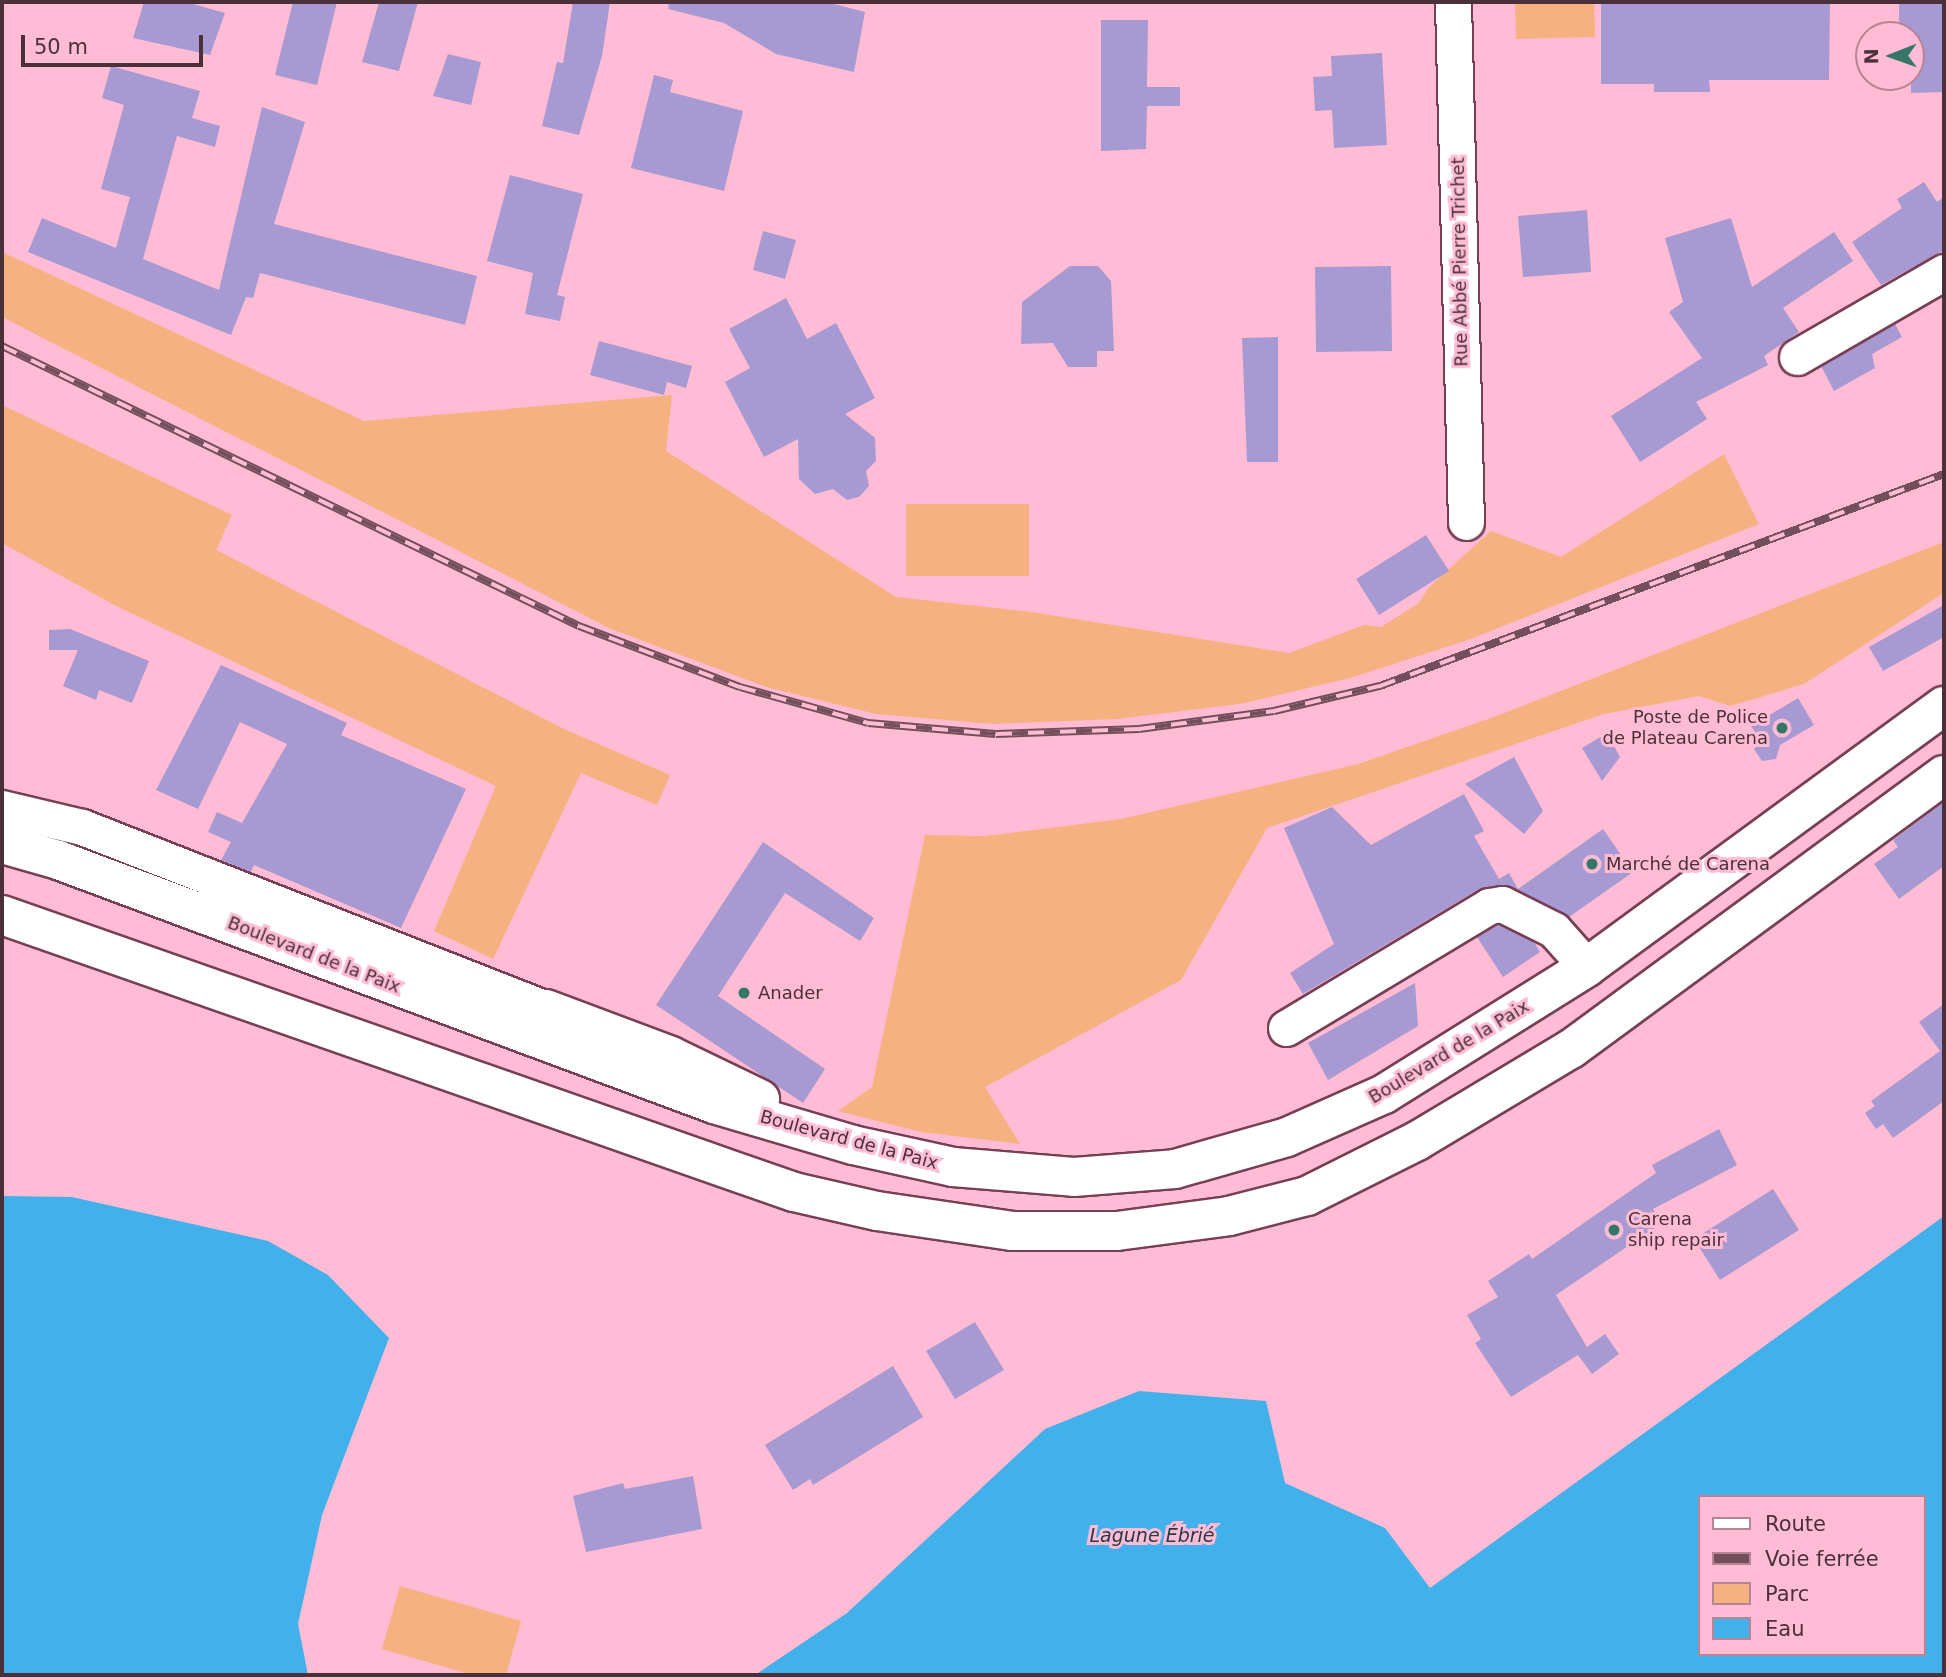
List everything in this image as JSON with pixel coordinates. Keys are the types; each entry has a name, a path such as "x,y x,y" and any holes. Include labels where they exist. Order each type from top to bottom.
{"main road":[{"name":"Boulevard de la Paix","path":"2,844 70,864 714,1104 784,1122 853,1145 953,1167 1074,1177 1175,1169 1287,1137 1384,1094 1587,967 1944,706"},
{"path":"2,915 264,1003 559,1114 794,1192 877,1211 1012,1231 1117,1231 1229,1216 1307,1196 1417,1141 1572,1049 1944,775"},
{"path":"546,1009 745,1089 784,1122"}],"street":[{"name":"Rue Abbé Pierre Trichet","path":"1453,2 1466,522"},
{"path":"1797,357 1944,272"},
{"path":"2,808 82,827 546,1009"},
{"path":"1286,1028 1489,906 1502,904 1555,930 1587,967"}],"green space":[{"path":"1515,2 1594,2 1595,37 1516,39"},
{"path":"2,252 364,421 672,395 666,451 896,597 1031,612 1289,653 1364,625 1381,627 1419,603 1429,587 1491,531 1561,557 1724,454 1759,524 1468,640 1350,678 1240,704 1117,719 992,724 876,714 766,687 611,629 2,317"},
{"path":"2,405 232,515 216,550 564,729 670,775 657,805 581,773 493,959 434,931 496,786 114,605 2,543"},
{"path":"906,504 1029,504 1029,576 906,576"},
{"path":"1944,542 1944,593 1804,684 1730,706 1699,696 1604,714 1267,828 1181,980 985,1087 1020,1144 921,1132 838,1111 872,1087 925,835 985,836 1121,819 1358,764 1494,717"},
{"path":"400,1586 521,1621 506,1675 473,1675 382,1649"}],"water":[{"path":"2,1196 72,1197 268,1241 328,1275 389,1338 322,1515 298,1624 308,1675 2,1675"},
{"name":"Lagune Ébrié","path":"1944,1216 1944,1675 755,1675 847,1613 1045,1429 1139,1391 1266,1401 1285,1483 1385,1528 1430,1588"}],"building":[{"path":"144,2 186,2 225,13 210,55 133,38"},
{"path":"293,2 337,2 317,85 275,75"},
{"path":"379,2 418,2 399,71 362,62"},
{"path":"573,2 610,2 602,56 579,135 542,126 557,62 563,63"},
{"path":"669,2 826,2 865,12 854,72 776,54 724,23 668,9"},
{"path":"1601,2 1830,2 1829,80 1709,80 1710,92 1654,92 1654,84 1601,84"},
{"path":"1899,2 1944,2 1944,92 1911,93 1925,91 1925,21 1899,21"},
{"path":"1101,20 1148,20 1147,87 1180,87 1180,106 1147,106 1146,149 1101,151"},
{"path":"1382,53 1387,145 1334,148 1332,110 1315,111 1313,77 1332,76 1331,56"},
{"path":"448,54 481,62 471,105 433,96"},
{"path":"111,66 200,91 192,118 220,126 215,147 177,136 143,259 219,290 262,107 305,122 274,224 477,276 465,325 260,273 253,298 246,297 231,335 28,252 42,218 116,248 130,197 101,189 124,105 102,98"},
{"path":"654,75 673,80 670,92 743,111 724,191 631,168"},
{"path":"510,175 583,194 557,295 565,297 560,321 525,314 533,273 487,261"},
{"path":"1924,182 1937,202 1944,197 1944,250 1881,285 1852,242 1902,208 1897,199"},
{"path":"1587,210 1591,272 1523,277 1518,216"},
{"path":"1731,218 1752,287 1834,232 1853,261 1783,308 1799,332 1764,356 1768,365 1696,402 1707,419 1640,462 1611,416 1702,358 1669,312 1683,302 1665,238"},
{"path":"763,231 796,240 785,279 753,270"},
{"path":"1070,266 1098,266 1111,281 1114,351 1097,351 1097,367 1068,367 1053,343 1021,344 1022,302"},
{"path":"1391,266 1392,351 1316,352 1315,267"},
{"path":"786,298 807,339 836,323 875,398 845,414 875,438 876,461 866,471 869,486 859,497 847,500 833,489 815,494 799,479 798,439 764,457 725,382 750,368 729,329"},
{"path":"1895,324 1902,337 1872,354 1875,368 1834,391 1821,366"},
{"path":"1278,337 1278,462 1247,462 1242,338"},
{"path":"599,341 692,366 686,388 667,382 664,395 590,375"},
{"path":"1426,535 1449,571 1379,615 1356,579"},
{"path":"1944,605 1944,637 1883,671 1869,647"},
{"path":"70,629 149,661 132,703 99,690 96,700 63,686 78,650 49,650 49,630"},
{"path":"221,665 347,723 341,735 466,789 401,928 254,865 251,872 221,860 231,842 208,832 217,812 242,823 287,744 240,722 198,809 156,790"},
{"path":"1798,698 1814,725 1780,745 1776,759 1762,761 1754,749 1761,741 1751,726"},
{"path":"1607,733 1620,757 1602,781 1582,748"},
{"path":"1514,757 1543,811 1524,834 1465,784"},
{"path":"1464,794 1484,831 1474,836 1499,879 1509,873 1518,889 1603,829 1633,872 1569,917 1510,886 1479,889 1303,994 1290,973 1334,944 1284,828 1332,807 1371,845"},
{"path":"1944,802 1944,866 1899,899 1874,864 1898,847 1893,840"},
{"path":"763,842 874,918 860,941 785,893 718,996 825,1069 803,1103 656,1005"},
{"path":"1499,925 1534,942 1540,952 1503,977 1477,937"},
{"path":"1415,983 1418,1026 1328,1080 1308,1043"},
{"path":"1944,1004 1944,1101 1893,1138 1883,1124 1876,1129 1865,1113 1875,1106 1871,1101 1940,1051 1919,1022"},
{"path":"1719,1129 1737,1165 1653,1209 1662,1223 1556,1295 1587,1347 1605,1334 1619,1354 1592,1374 1578,1355 1511,1397 1475,1343 1481,1339 1467,1315 1498,1297 1488,1281 1529,1254 1532,1259 1656,1173 1652,1165"},
{"path":"1773,1189 1799,1230 1720,1280 1694,1239"},
{"path":"975,1322 1004,1370 955,1399 926,1351"},
{"path":"893,1366 923,1417 813,1485 810,1479 793,1490 765,1445"},
{"path":"693,1476 702,1529 586,1552 573,1496 623,1483 625,1489"}],"railway":[{"path":"2,346 579,626 740,687 868,723 996,734 1139,729 1274,711 1380,686 1944,474"}],"place":[{"name":"Poste de Police de Plateau Carena","path":"1782,728"},
{"name":"Marché de Carena","path":"1592,864"},
{"name":"Anader","path":"744,993"},
{"name":"Carena ship repair","path":"1614,1230"}]}
